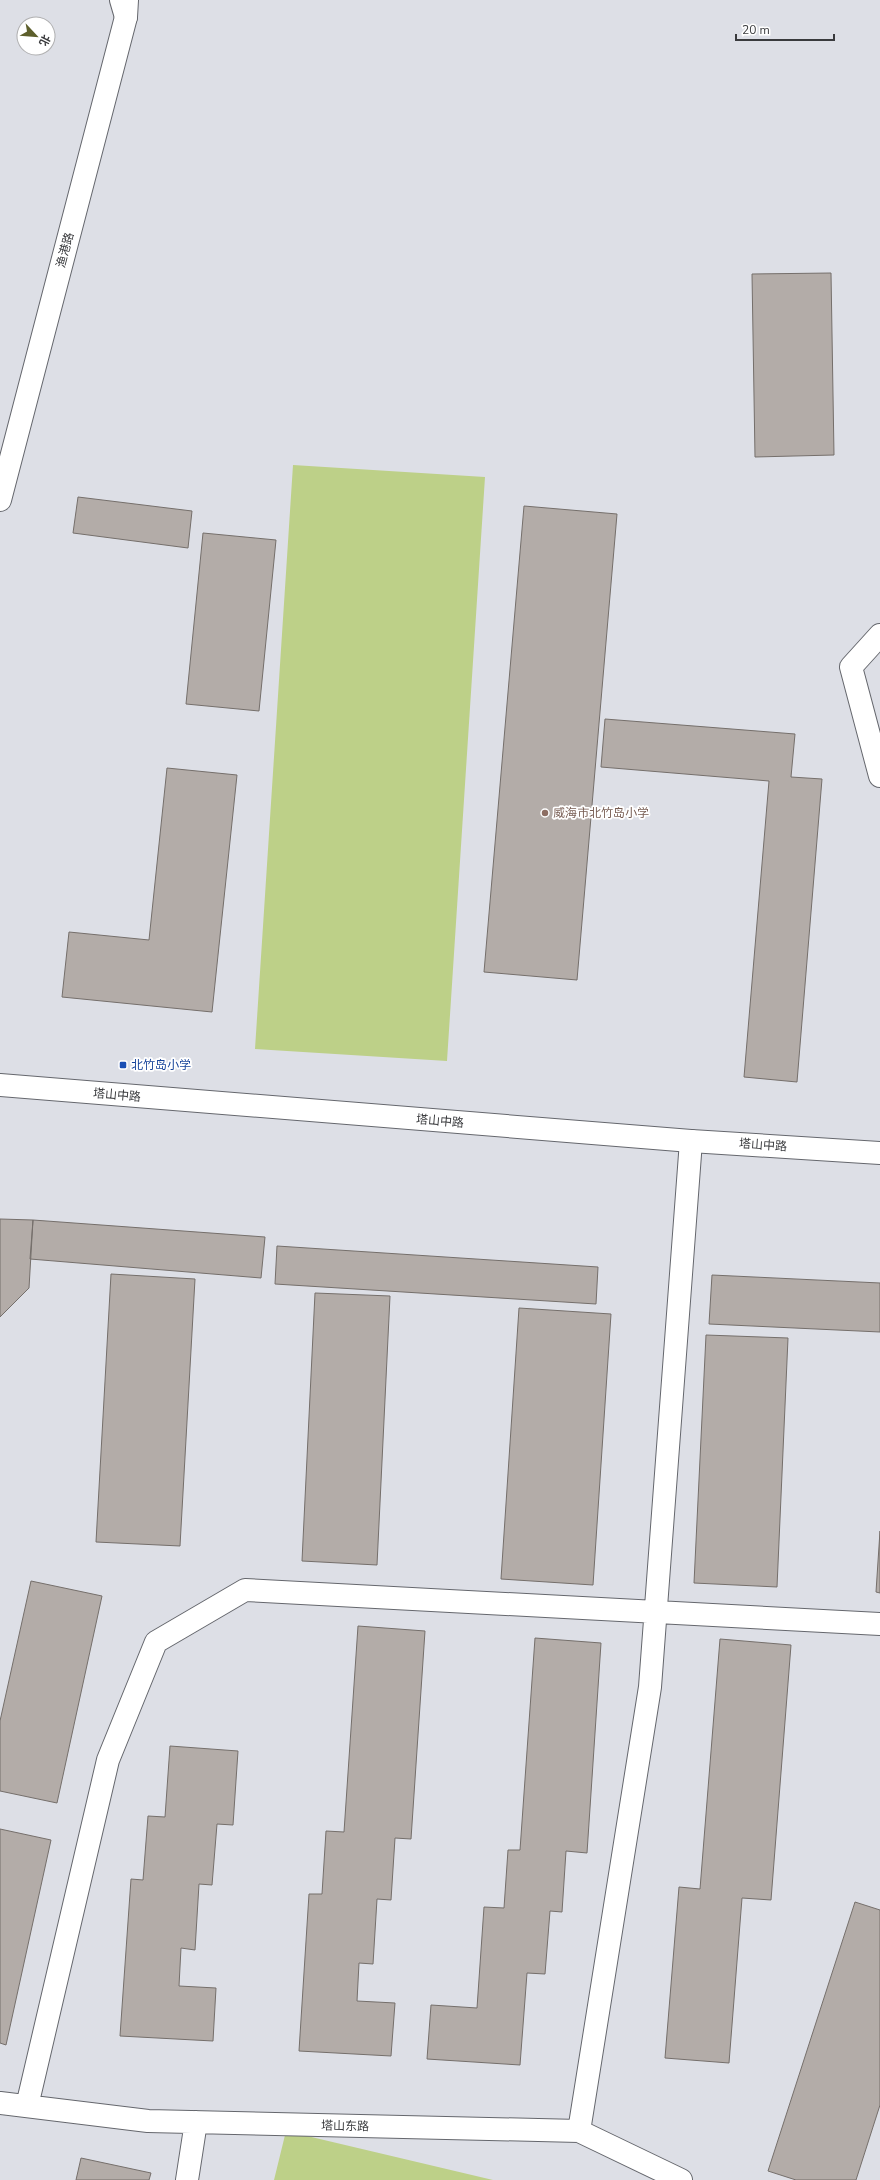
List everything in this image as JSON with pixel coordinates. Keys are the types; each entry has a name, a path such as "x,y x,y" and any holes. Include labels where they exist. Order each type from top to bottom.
{"street":[{"name":"渔港路","path":"0,500 125,6"},
{"path":"880,635 851,668 880,776"},
{"name":"塔山中路","path":"0,1085 690,1141 880,1153"},
{"path":"579,2131 650,1687 690,1141"},
{"path":"27,2106 108,1760 156,1642 245,1590 880,1624"},
{"name":"塔山东路","path":"0,2103 148,2121 579,2131 680,2180"},
{"path":"187,2180 196,2122"}],"green space":[{"path":"293,465 485,477 447,1061 255,1049"},
{"path":"286,2131 493,2180 274,2180"}],"building":[{"path":"831,273 834,455 755,457 752,274"},
{"path":"78,497 192,511 188,548 73,533"},
{"path":"524,506 617,514 577,980 484,972"},
{"path":"203,533 276,540 259,711 186,704"},
{"path":"605,719 795,734 791,777 822,779 797,1082 744,1077 769,781 601,767"},
{"path":"167,768 237,775 212,1012 62,997 69,932 149,940"},
{"path":"0,1219 33,1220 29,1288 0,1317"},
{"path":"33,1220 265,1237 261,1278 30,1259"},
{"path":"277,1246 598,1267 596,1304 275,1284"},
{"path":"111,1274 195,1279 180,1546 96,1542"},
{"path":"712,1275 880,1283 880,1332 709,1324"},
{"path":"315,1293 390,1296 377,1565 302,1561"},
{"path":"519,1308 611,1314 593,1585 501,1579"},
{"path":"706,1335 788,1338 777,1587 694,1583"},
{"path":"880,1531 880,1593 876,1592"},
{"path":"31,1581 102,1596 57,1803 0,1791 0,1721"},
{"path":"358,1626 425,1631 411,1839 395,1838 391,1900 377,1899 373,1964 359,1963 357,2001 395,2003 391,2056 299,2051 309,1894 322,1894 326,1831 344,1832"},
{"path":"535,1638 601,1643 587,1853 566,1851 562,1912 550,1911 545,1974 527,1973 520,2065 427,2059 431,2005 477,2008 484,1907 504,1908 508,1850 520,1850"},
{"path":"720,1639 791,1645 771,1900 742,1898 729,2063 665,2058 679,1887 700,1889"},
{"path":"170,1746 238,1751 233,1825 217,1824 212,1885 199,1884 195,1950 181,1948 179,1986 216,1988 213,2041 120,2036 131,1879 143,1880 148,1816 165,1817"},
{"path":"0,1829 51,1840 6,2045 0,2043"},
{"path":"855,1902 880,1910 880,2105 856,2180 796,2180 768,2171"},
{"path":"81,2158 151,2173 149,2180 76,2180"}],"place":[{"name":"威海市北竹岛小学","path":"545,813"},
{"name":"北竹岛小学","path":"123,1065"}]}
